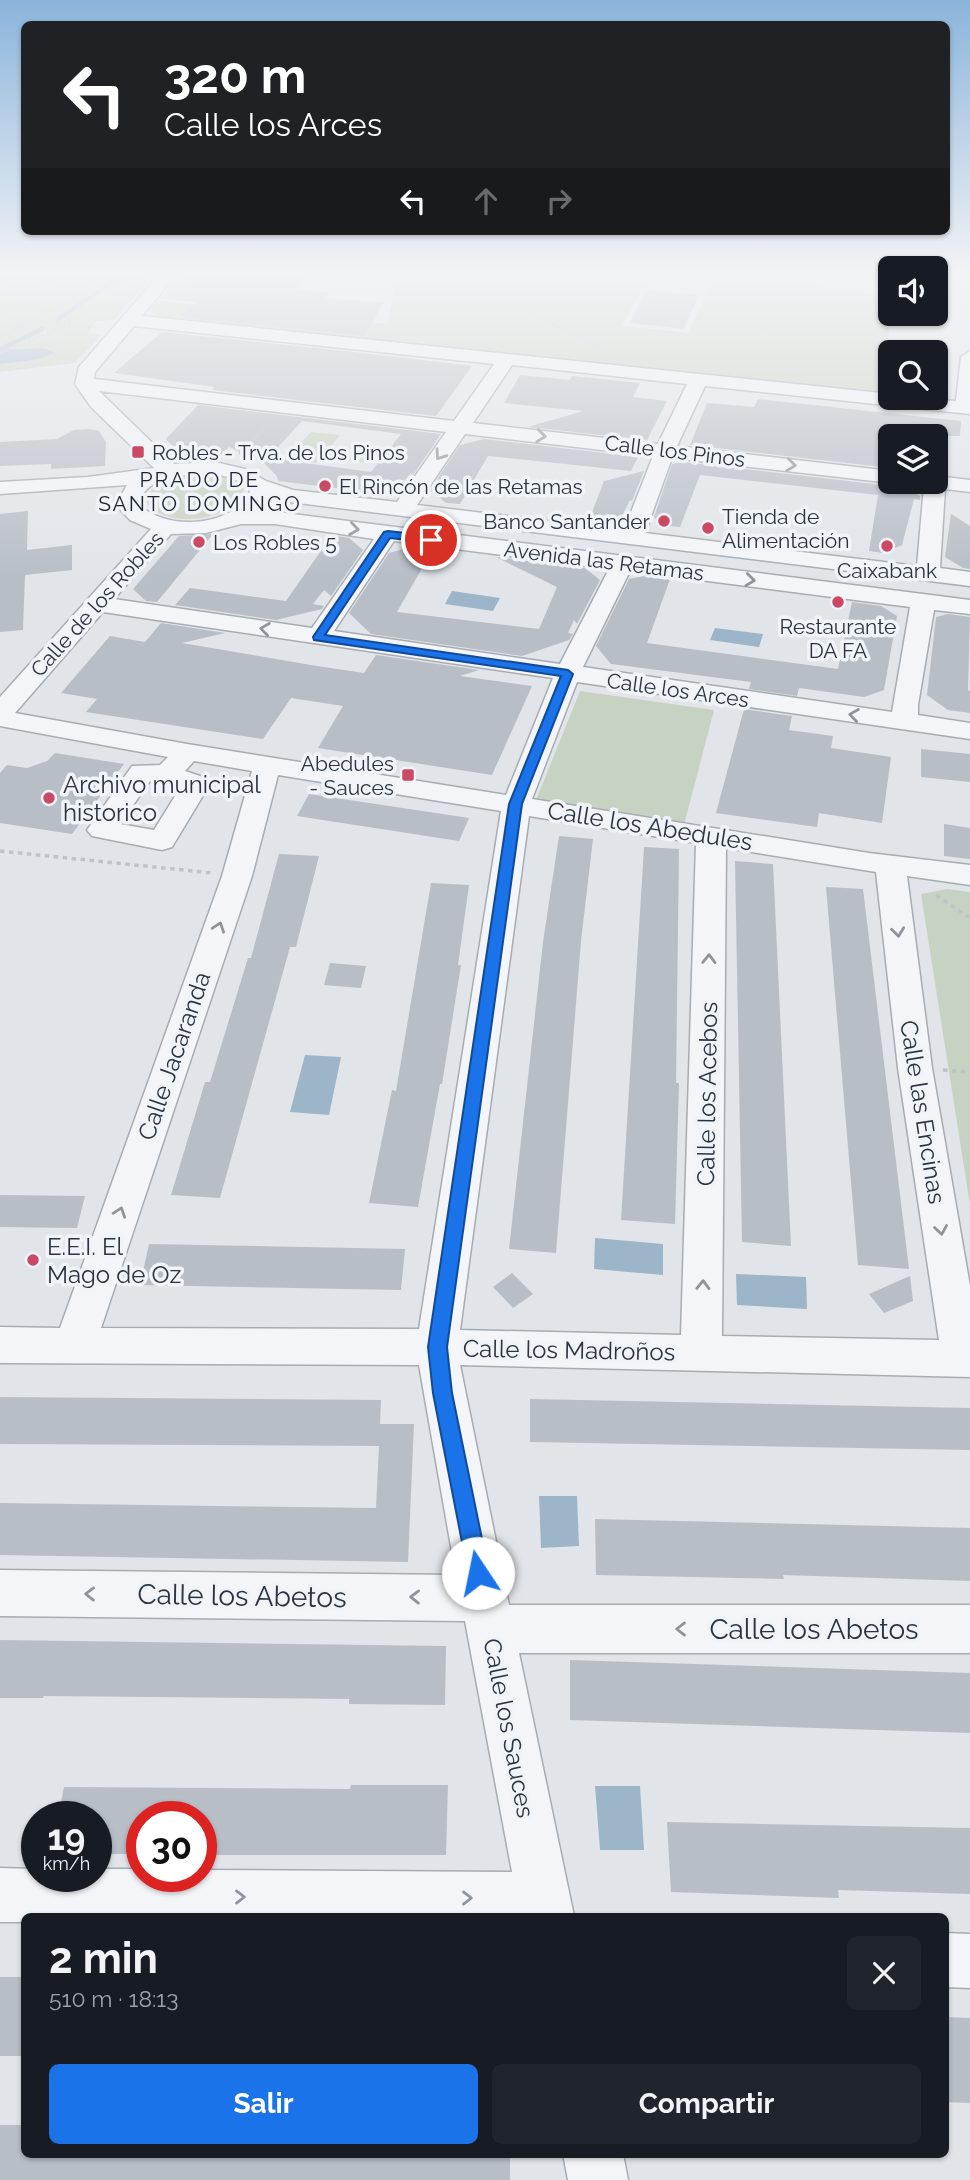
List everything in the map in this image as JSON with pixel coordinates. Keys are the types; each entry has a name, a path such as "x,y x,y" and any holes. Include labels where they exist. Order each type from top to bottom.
{"street":[{"path":"85,377 84,384 98,403 164,473"},
{"path":"403,509 495,377"},
{"path":"677,377 967,408 969,377"},
{"path":"632,537 665,450 699,379"},
{"name":"Calle los Pinos","path":"84,384 878,475"},
{"path":"0,488 88,483 188,468 225,469"},
{"name":"Avenida las Retamas","path":"225,469 249,477 258,485 290,496 970,579"},
{"path":"164,473 135,487 129,495 127,505 134,514 147,522 166,526"},
{"path":"88,483 129,495"},
{"path":"948,483 970,486"},
{"path":"238,517 258,502 258,485"},
{"path":"928,574 935,494"},
{"name":"Avenida las Retamas","path":"166,526 204,526 238,517 275,517 388,534 970,607"},
{"name":"Calle de los Robles","path":"0,716 166,526"},
{"path":"318,637 388,534"},
{"name":"Calle los Sauces","path":"545,1908 443,1393 438,1347 516,804 568,674 623,563"},
{"path":"905,722 905,705 923,602"},
{"name":"Calle los Arces","path":"96,604 970,731"},
{"name":"Calle los Abedules","path":"0,716 187,752 970,875"},
{"path":"167,774 187,752"},
{"name":"Calle Jacaranda","path":"74,1346 237,876 267,765"},
{"name":"Calle los Acebos","path":"701,1353 711,836"},
{"name":"Calle las Encinas","path":"890,864 915,1068 966,1359"},
{"name":"Calle los Madroños","path":"0,1345 438,1347 966,1359"},
{"name":"Calle los Abetos","path":"0,1593 486,1614 970,1629"},
{"path":"0,1895 545,1908"},
{"path":"949,1960 970,1961"},
{"path":"594,2158 598,2180"}],"path":[{"path":"225,469 284,406"},
{"path":"0,851 237,876"}],"green space":[{"path":"735,377 878,377 878,392"},
{"path":"311,432 340,435 326,453 377,460 374,464 321,457 315,463 296,461 290,455"},
{"path":"196,474 228,478 244,489 243,497 223,512 195,519 167,516 155,511 146,502 147,494 165,480"},
{"path":"580,691 714,710 684,825 536,800"},
{"path":"947,889 970,892 970,1205 921,894"}],"water":[{"path":"452,591 500,598 493,611 445,604"},
{"path":"715,628 763,634 759,647 710,640"},
{"path":"305,1055 341,1057 329,1115 290,1112"},
{"path":"595,1238 663,1244 663,1275 594,1269"},
{"path":"736,1274 806,1277 807,1309 737,1305"},
{"path":"539,1496 577,1496 579,1546 541,1548"},
{"path":"595,1786 640,1786 644,1850 600,1850"}],"building":[{"path":"141,377 464,377 436,416 212,390 215,387"},
{"path":"519,377 570,380 572,377 579,377 640,383 633,397 667,401 647,440 528,427 583,411 504,403"},
{"path":"758,399 961,421 960,436 948,436 948,424 878,424 878,467 690,445 707,403 754,407"},
{"path":"198,405 441,434 413,475 411,473 401,485 378,493 278,481 277,476 264,463 229,447 221,455 175,449 166,439","holes":["302,421 401,434 371,472 268,458"]},
{"path":"74,430 99,431 106,442 105,466 51,469 51,464 0,466 0,442 57,439"},
{"path":"484,439 638,457 631,471 488,456 460,504 446,503 430,490 460,445"},
{"path":"683,462 878,484 878,494 916,494 920,500 914,499 902,545 883,553 869,551 878,495 700,475 680,527 666,526 654,517 672,464"},
{"path":"644,471 632,501 630,500 622,516 595,524 588,523 604,481"},
{"path":"28,511 27,550 72,545 72,570 25,575 23,630 0,632 0,514"},
{"path":"951,514 970,526 970,569 963,568 945,557"},
{"path":"213,534 157,602 146,601 133,589 179,536"},
{"path":"332,535 349,538 363,550 331,596 324,590 313,604 324,606 322,609 276,620 175,605 190,588 286,601"},
{"path":"414,546 433,549 397,612 539,629 557,587 496,557 585,568 600,580 577,624 574,620 568,633 573,634 569,640 522,656 371,634 349,613 389,553"},
{"path":"645,576 670,579 647,643 838,669 852,602 881,606 897,616 884,690 864,697 799,688 797,696 749,689 751,682 611,664 596,646 629,579"},
{"path":"948,614 970,617 970,713 948,710 927,695 936,617"},
{"path":"161,623 225,633 182,643 311,665 364,673 376,655 479,670 460,676 532,686 492,775 318,748 343,706 291,698 263,739 86,712 97,699 61,693 110,636 145,642"},
{"path":"744,709 792,716 789,730 833,736 831,748 891,757 882,823 819,813 817,827 716,813"},
{"path":"921,749 970,754 970,782 921,777"},
{"name":"Archivo municipal historico","path":"55,753 124,764 72,834 0,823 0,773 7,765 27,768 47,761"},
{"path":"309,794 469,818 459,841 297,816"},
{"path":"944,824 970,828 970,859 944,856"},
{"path":"559,836 593,839 581,941 556,1253 509,1249 543,942"},
{"path":"644,847 679,849 676,1083 679,1083 675,1224 621,1220"},
{"path":"279,854 319,856 296,947 290,947 220,1198 171,1195 205,1082 210,1082 248,958 251,958"},
{"path":"735,861 773,864 791,1246 742,1242"},
{"path":"431,883 469,885 458,965 461,965 442,1084 418,1207 369,1203 392,1090 396,1091"},
{"path":"826,887 863,889 909,1269 858,1265"},
{"path":"330,963 366,966 361,988 324,985"},
{"path":"0,1195 85,1196 77,1228 0,1227"},
{"path":"149,1244 405,1249 401,1290 140,1285"},
{"path":"512,1273 533,1294 513,1308 493,1287"},
{"path":"910,1276 913,1301 884,1313 869,1294"},
{"path":"0,1397 381,1400 380,1424 414,1424 408,1562 0,1555 0,1503 376,1508 379,1446 0,1444"},
{"path":"530,1399 970,1408 970,1450 530,1442"},
{"path":"595,1519 970,1528 970,1581 783,1575 784,1579 596,1575"},
{"path":"0,1640 446,1646 445,1705 349,1704 349,1699 44,1696 0,1698"},
{"path":"570,1660 970,1673 970,1733 570,1720"},
{"path":"351,1785 448,1785 446,1855 217,1855 217,1801 126,1801 126,1854 112,1854 112,1801 61,1801 64,1787 350,1789"},
{"path":"667,1822 970,1828 970,1894 838,1890 839,1898 671,1892"},
{"path":"0,1977 21,1977 21,2056 0,2056"},
{"path":"949,2017 970,2018 970,2103 949,2102"},
{"path":"0,2125 21,2125 21,2158 510,2158 510,2180 0,2180"}],"place":[{"name":"Robles - Trva. de los Pinos","path":"138,452"},
{"name":"El Rincón de las Retamas","path":"325,486"},
{"name":"Banco Santander","path":"664,521"},
{"name":"Tienda de Alimentación","path":"708,528"},
{"name":"Los Robles 5","path":"199,542"},
{"name":"Caixabank","path":"887,546"},
{"name":"Restaurante DA FA","path":"838,602"},
{"name":"Abedules - Sauces","path":"408,775"},
{"name":"Archivo municipal historico","path":"49,798"},
{"name":"E.E.I. El Mago de Oz","path":"33,1260"}],"district":[{"name":"PRADO DE SANTO DOMINGO","path":"200,491"}],"route":[{"path":"431,540 388,534 318,637 568,674 516,804 438,1347 443,1393 478,1573"}]}
